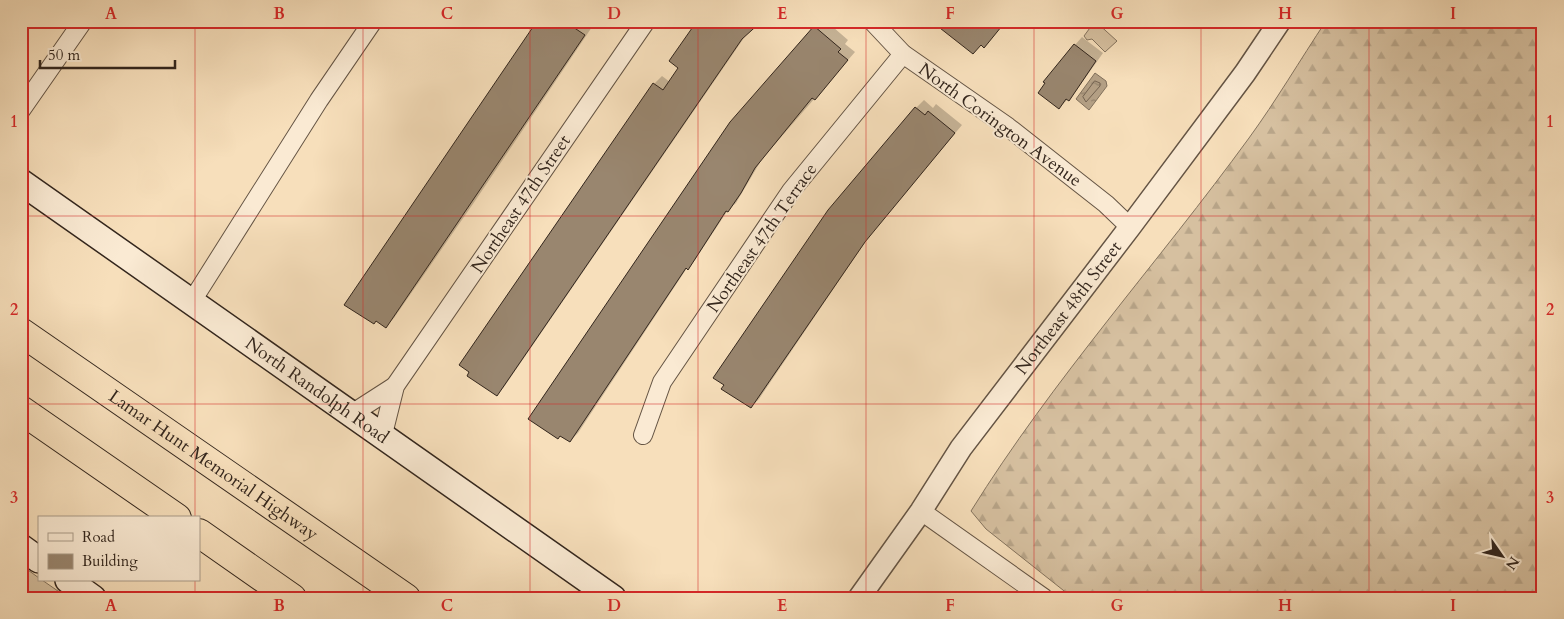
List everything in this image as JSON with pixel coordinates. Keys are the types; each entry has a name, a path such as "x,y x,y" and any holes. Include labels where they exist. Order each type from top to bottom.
{"highway":[{"name":"Lamar Hunt Memorial Highway","path":"21,332 406,598"},
{"path":"21,410 174,516"},
{"path":"200,534 292,598"}],"main road":[{"name":"North Randolph Road","path":"21,182 383,434 614,598"},
{"path":"21,548 38,559"},
{"path":"71,582 94,598"}],"street":[{"path":"21,110 82,21"},
{"path":"192,301 319,100 373,21"},
{"name":"Northeast 47th Street","path":"383,434 395,386 646,21"},
{"name":"North Corington Avenue","path":"872,21 903,54 1008,127 1106,204 1130,227"},
{"name":"Northeast 48th Street","path":"859,598 921,511 961,448 1130,227 1245,73 1280,21"},
{"name":"Northeast 47th Terrace","path":"643,435 662,382 791,191 903,54"},
{"name":"Northeast 47th Street","path":"353,413 395,386"},
{"path":"921,511 1044,598"}],"green space":[{"path":"1095,21 1117,41 1105,52 1092,39 1087,40 1084,36"},
{"path":"1326,21 1543,21 1543,598 1073,598 986,529 971,511 1003,462 1071,368 1249,138"},
{"path":"21,565 38,577 38,582 45,582 68,598 21,598"}],"water":[{"path":"1095,73 1106,81 1107,86 1089,110 1076,99"}],"building":[{"path":"537,21 577,21 573,27 585,35 386,328 376,321 374,324 344,305"},
{"path":"697,21 762,21 742,39 497,396 467,376 469,372 459,365 653,83 663,90 678,68 669,61"},
{"path":"931,21 1006,21 984,48 981,45 973,54"},
{"path":"814,26 841,49 838,52 848,60 815,100 812,98 755,168 741,193 728,212 726,211 688,270 686,268 570,442 560,436 558,439 528,419 730,122"},
{"path":"1074,44 1096,61 1069,101 1066,99 1059,109 1038,93 1045,83 1043,82"},
{"path":"915,107 925,115 928,111 955,133 865,242 751,408 721,389 724,385 713,378 828,210"}]}
